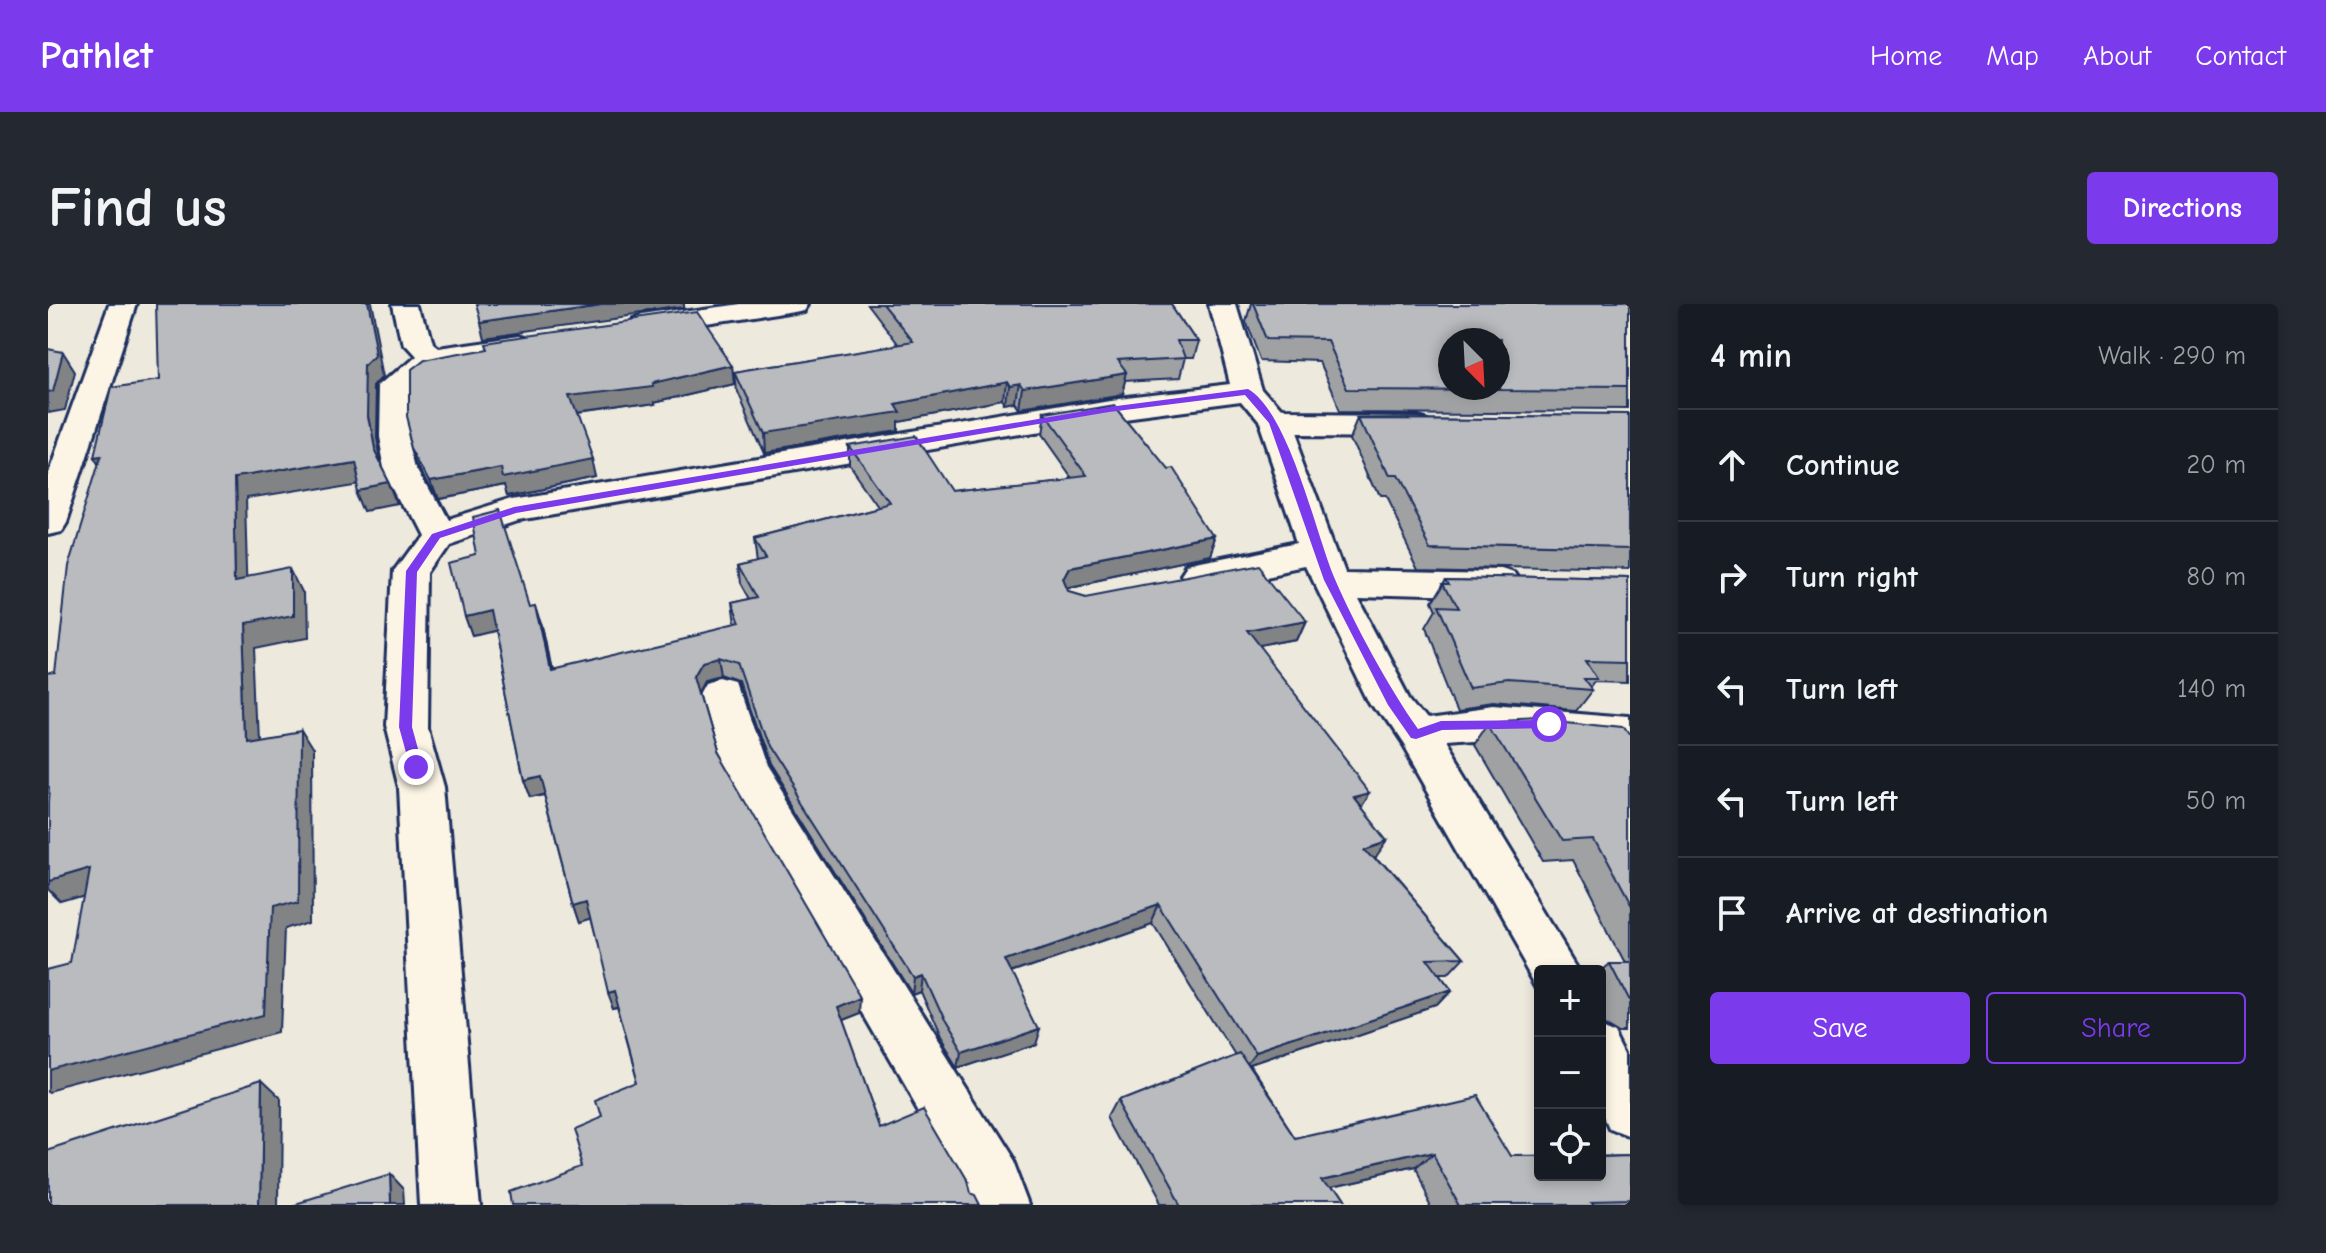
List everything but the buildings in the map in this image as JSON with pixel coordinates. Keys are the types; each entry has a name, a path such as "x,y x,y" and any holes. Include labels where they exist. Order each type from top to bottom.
{"street":[{"path":"48,522 123,304"},
{"path":"406,304 416,345 429,357"},
{"path":"613,331 797,304"},
{"path":"1234,308 1248,392 1273,422 1324,566 1394,705 1416,735 1552,965"},
{"path":"436,536 401,468 394,436 394,384 429,357 552,339"},
{"path":"451,1205 422,787 406,727 411,571 436,536 529,507 1109,409 1248,392"},
{"path":"1273,422 1444,423"},
{"path":"1170,582 1324,566 1535,584"},
{"path":"723,696 745,771 992,1181 1000,1205"},
{"path":"1416,735 1441,725 1549,724 1630,734"},
{"path":"1612,1053 1630,1109"}],"route":[{"path":"416,767 406,727 411,571 436,536 514,510 1109,409 1248,392 1273,422 1330,580 1394,705 1416,735 1441,725 1549,724"}]}
